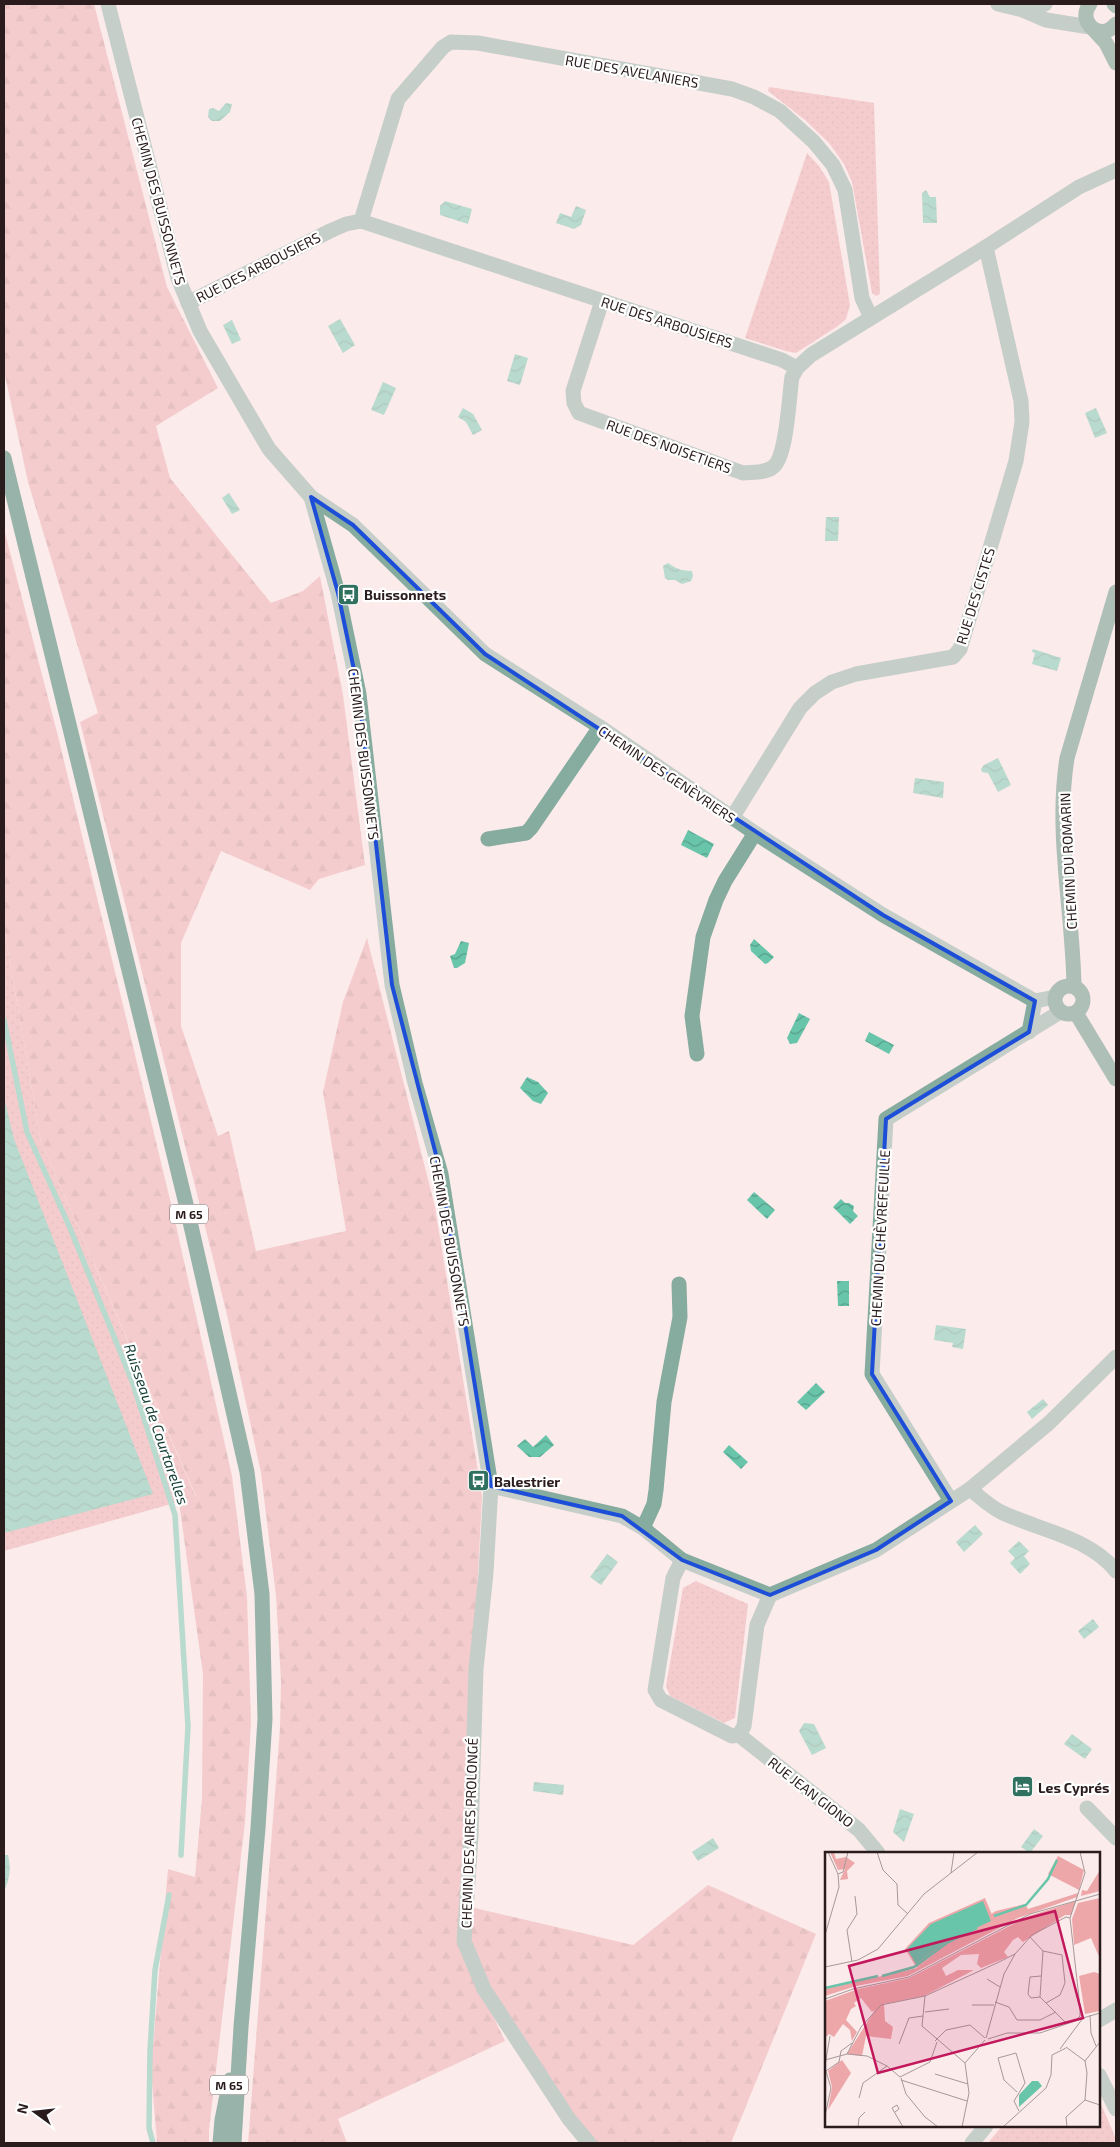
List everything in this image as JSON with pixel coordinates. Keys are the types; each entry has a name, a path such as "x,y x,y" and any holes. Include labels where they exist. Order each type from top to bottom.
{"main road":[{"name":"M 65","path":"4,458 186,1204 247,1472 262,1594 265,1719 258,1838 241,2027 234,2143"},
{"name":"M 65","path":"220,2143 222,2120 241,2027"}],"street":[{"name":"CHEMIN DES BUISSONNETS","path":"108,4 178,278 200,330 269,450 311,497 336,588 359,694 392,986 415,1083 441,1174 491,1486"},
{"path":"998,4 1023,10 1046,20 1104,32 1109,31 1116,24"},
{"path":"1023,10 1045,4"},
{"path":"1090,4 1086,11 1086,17 1092,28 1106,43 1116,63"},
{"name":"RUE DES AVELANIERS","path":"361,221 398,99 442,47 451,42 478,43 732,89 754,97 780,111 814,142 833,165 845,190 862,298 871,318"},
{"path":"796,368 811,356 1079,187 1116,170"},
{"name":"RUE DES ARBOUSIERS","path":"188,303 330,231 346,224 361,221 782,360 796,368"},
{"name":"RUE DES CISTES","path":"732,818 800,708 815,692 832,682 856,674 952,657 960,649 1016,461 1022,422 1021,400 986,247"},
{"name":"RUE DES NOISETIERS","path":"602,301 573,391 574,402 579,413 743,473 762,472 774,467 783,454 792,377 796,368"},
{"name":"CHEMIN DES GENÈVRIERS","path":"311,497 353,525 485,654 600,728 732,818 883,915 1035,1001"},
{"name":"CHEMIN DU ROMARIN","path":"1074,987 1072,931 1062,803 1064,779 1067,758 1116,592"},
{"path":"488,839 526,833 600,728"},
{"path":"697,1054 692,1016 703,937 725,881 755,833"},
{"path":"1028,1032 1035,1001 1058,1005 1068,1015 1076,1013 1082,1006 1083,997 1074,987 1064,987 1060,989 1058,1005"},
{"name":"CHEMIN DU CHÈVREFEUILLE","path":"951,1501 872,1374 886,1118 1028,1032 1058,1005"},
{"path":"1076,1013 1116,1079"},
{"path":"643,1528 654,1504 664,1402 680,1317 679,1284"},
{"path":"682,1560 673,1578 655,1690 661,1700 732,1736 739,1735 744,1726 757,1624 770,1595 876,1550 970,1489 1049,1423 1116,1357"},
{"path":"491,1486 622,1516 643,1528 682,1560 770,1595"},
{"name":"CHEMIN DES AIRES PROLONGÉ","path":"491,1486 486,1573 476,1669 471,1836 464,1941 484,1989 564,2111 589,2143"},
{"path":"970,1489 1000,1512 1080,1544 1116,1571"},
{"name":"RUE JEAN GIONO","path":"739,1735 859,1830 877,1852"},
{"path":"1087,1808 1116,1838"},
{"path":"1100,2019 1116,2010"},
{"path":"1100,2077 1116,2109"},
{"path":"972,2143 985,2127"}],"highlighted area":[{"path":"311,497 353,525 485,654 883,915 1035,1001 1029,1032 886,1119 872,1374 951,1501 876,1550 770,1595 682,1560 622,1516 491,1486 441,1174 392,985 359,694 338,593"}],"green space":[{"path":"4,4 94,4 167,287 218,388 156,426 170,478 271,603 303,591 320,576 343,695 365,865 319,879 310,890 221,851 181,943 181,1026 218,1136 229,1131 256,1251 346,1231 323,1092 343,1002 367,938 435,1207 482,1496 459,1945 505,2041 338,2119 347,2143 248,2143 280,1728 281,1681 276,1596 261,1473 227,1315 80,722 98,713 28,482 4,371"},
{"path":"769,87 874,103 880,294 876,296 872,293 852,182 844,164 829,143 805,120 768,91"},
{"path":"807,153 819,166 829,182 850,305 846,319 796,353 745,338"},
{"path":"4,529 58,736 173,1212 232,1476 247,1597 251,1722 245,1822 209,2143 157,2143 151,2069 168,1869 195,1877 202,1799 203,1674 179,1502 196,1496 41,1142 4,927"},
{"path":"4,927 41,1142 196,1497 4,1551"},
{"path":"696,1581 748,1604 735,1718 724,1723 670,1696 666,1686 683,1588"},
{"path":"708,1885 816,1934 731,2143 589,2143 484,1989 464,1941 466,1906 633,1945"},
{"path":"1100,2101 1116,2139 1113,2143 988,2143 1001,2127 1100,2127"}],"water":[{"path":"226,103 232,104 230,112 220,121 212,121 208,117 209,109 213,108 219,111"},
{"path":"926,190 930,197 936,197 937,223 923,223 922,193"},
{"path":"445,201 472,209 468,224 440,215 440,206"},
{"path":"576,206 586,210 581,225 574,229 556,223 560,213 571,217"},
{"path":"340,319 355,345 343,353 328,326"},
{"path":"232,320 241,340 232,344 223,325"},
{"path":"515,354 528,358 520,385 507,381"},
{"path":"383,382 396,388 384,415 371,410"},
{"path":"463,408 473,414 482,430 473,435 466,422 458,417"},
{"path":"1096,408 1107,433 1095,438 1085,413"},
{"path":"229,493 240,510 232,514 222,498"},
{"path":"826,517 839,517 838,541 825,541"},
{"path":"668,563 679,569 692,571 691,581 682,584 665,578 663,566"},
{"path":"1033,649 1061,658 1057,671 1032,664 1035,653 1032,652"},
{"path":"998,758 1011,785 998,792 988,773 982,772 981,769 984,765"},
{"path":"915,778 944,782 943,798 913,793"},
{"path":"688,830 714,844 707,858 681,845"},
{"path":"754,939 774,957 768,963 765,964 751,951 750,945"},
{"path":"461,941 469,943 465,963 454,968 450,956 455,954"},
{"path":"799,1013 810,1019 797,1043 790,1044 787,1038"},
{"path":"869,1032 894,1045 889,1054 865,1041"},
{"path":"527,1077 538,1082 548,1093 541,1104 533,1101 520,1088"},
{"path":"4,1098 14,1139 153,1494 4,1533"},
{"path":"754,1192 775,1210 767,1219 747,1200"},
{"path":"841,1199 845,1203 854,1206 853,1211 858,1216 850,1224 833,1207"},
{"path":"837,1281 849,1281 849,1306 838,1306"},
{"path":"936,1325 966,1329 963,1349 952,1347 953,1343 934,1340"},
{"path":"816,1383 825,1392 806,1410 797,1402"},
{"path":"1043,1399 1048,1405 1032,1419 1027,1412"},
{"path":"546,1435 554,1445 540,1457 529,1457 517,1446 525,1439 533,1447"},
{"path":"729,1445 748,1462 741,1469 723,1452"},
{"path":"975,1525 983,1534 964,1552 956,1542"},
{"path":"1019,1541 1029,1551 1024,1556 1030,1564 1020,1574 1010,1563 1015,1558 1008,1551"},
{"path":"607,1554 618,1562 601,1585 590,1577"},
{"path":"1093,1619 1099,1627 1084,1639 1078,1631"},
{"path":"804,1723 814,1724 826,1748 812,1755 799,1731"},
{"path":"1072,1734 1092,1749 1085,1759 1064,1744"},
{"path":"534,1782 564,1785 563,1795 533,1791"},
{"path":"900,1809 914,1814 904,1842 893,1832"},
{"path":"1034,1829 1043,1836 1031,1852 1021,1847"},
{"path":"713,1838 719,1848 698,1861 692,1852"},
{"path":"4,1855 8,1855 10,1868 5,1889"}],"waterway":[{"name":"Ruisseau de Courtarelles","path":"4,1020 27,1132 70,1228 132,1381 175,1515 188,1726 181,1855"},
{"name":"Ruisseau de Courtarelles","path":"153,2143 149,2128 150,2051 155,1970 169,1895"}],"place":[{"name":"Buissonnets","path":"348,594"},
{"name":"Balestrier","path":"478,1481"},
{"name":"Les Cyprés","path":"1022,1787"}]}
